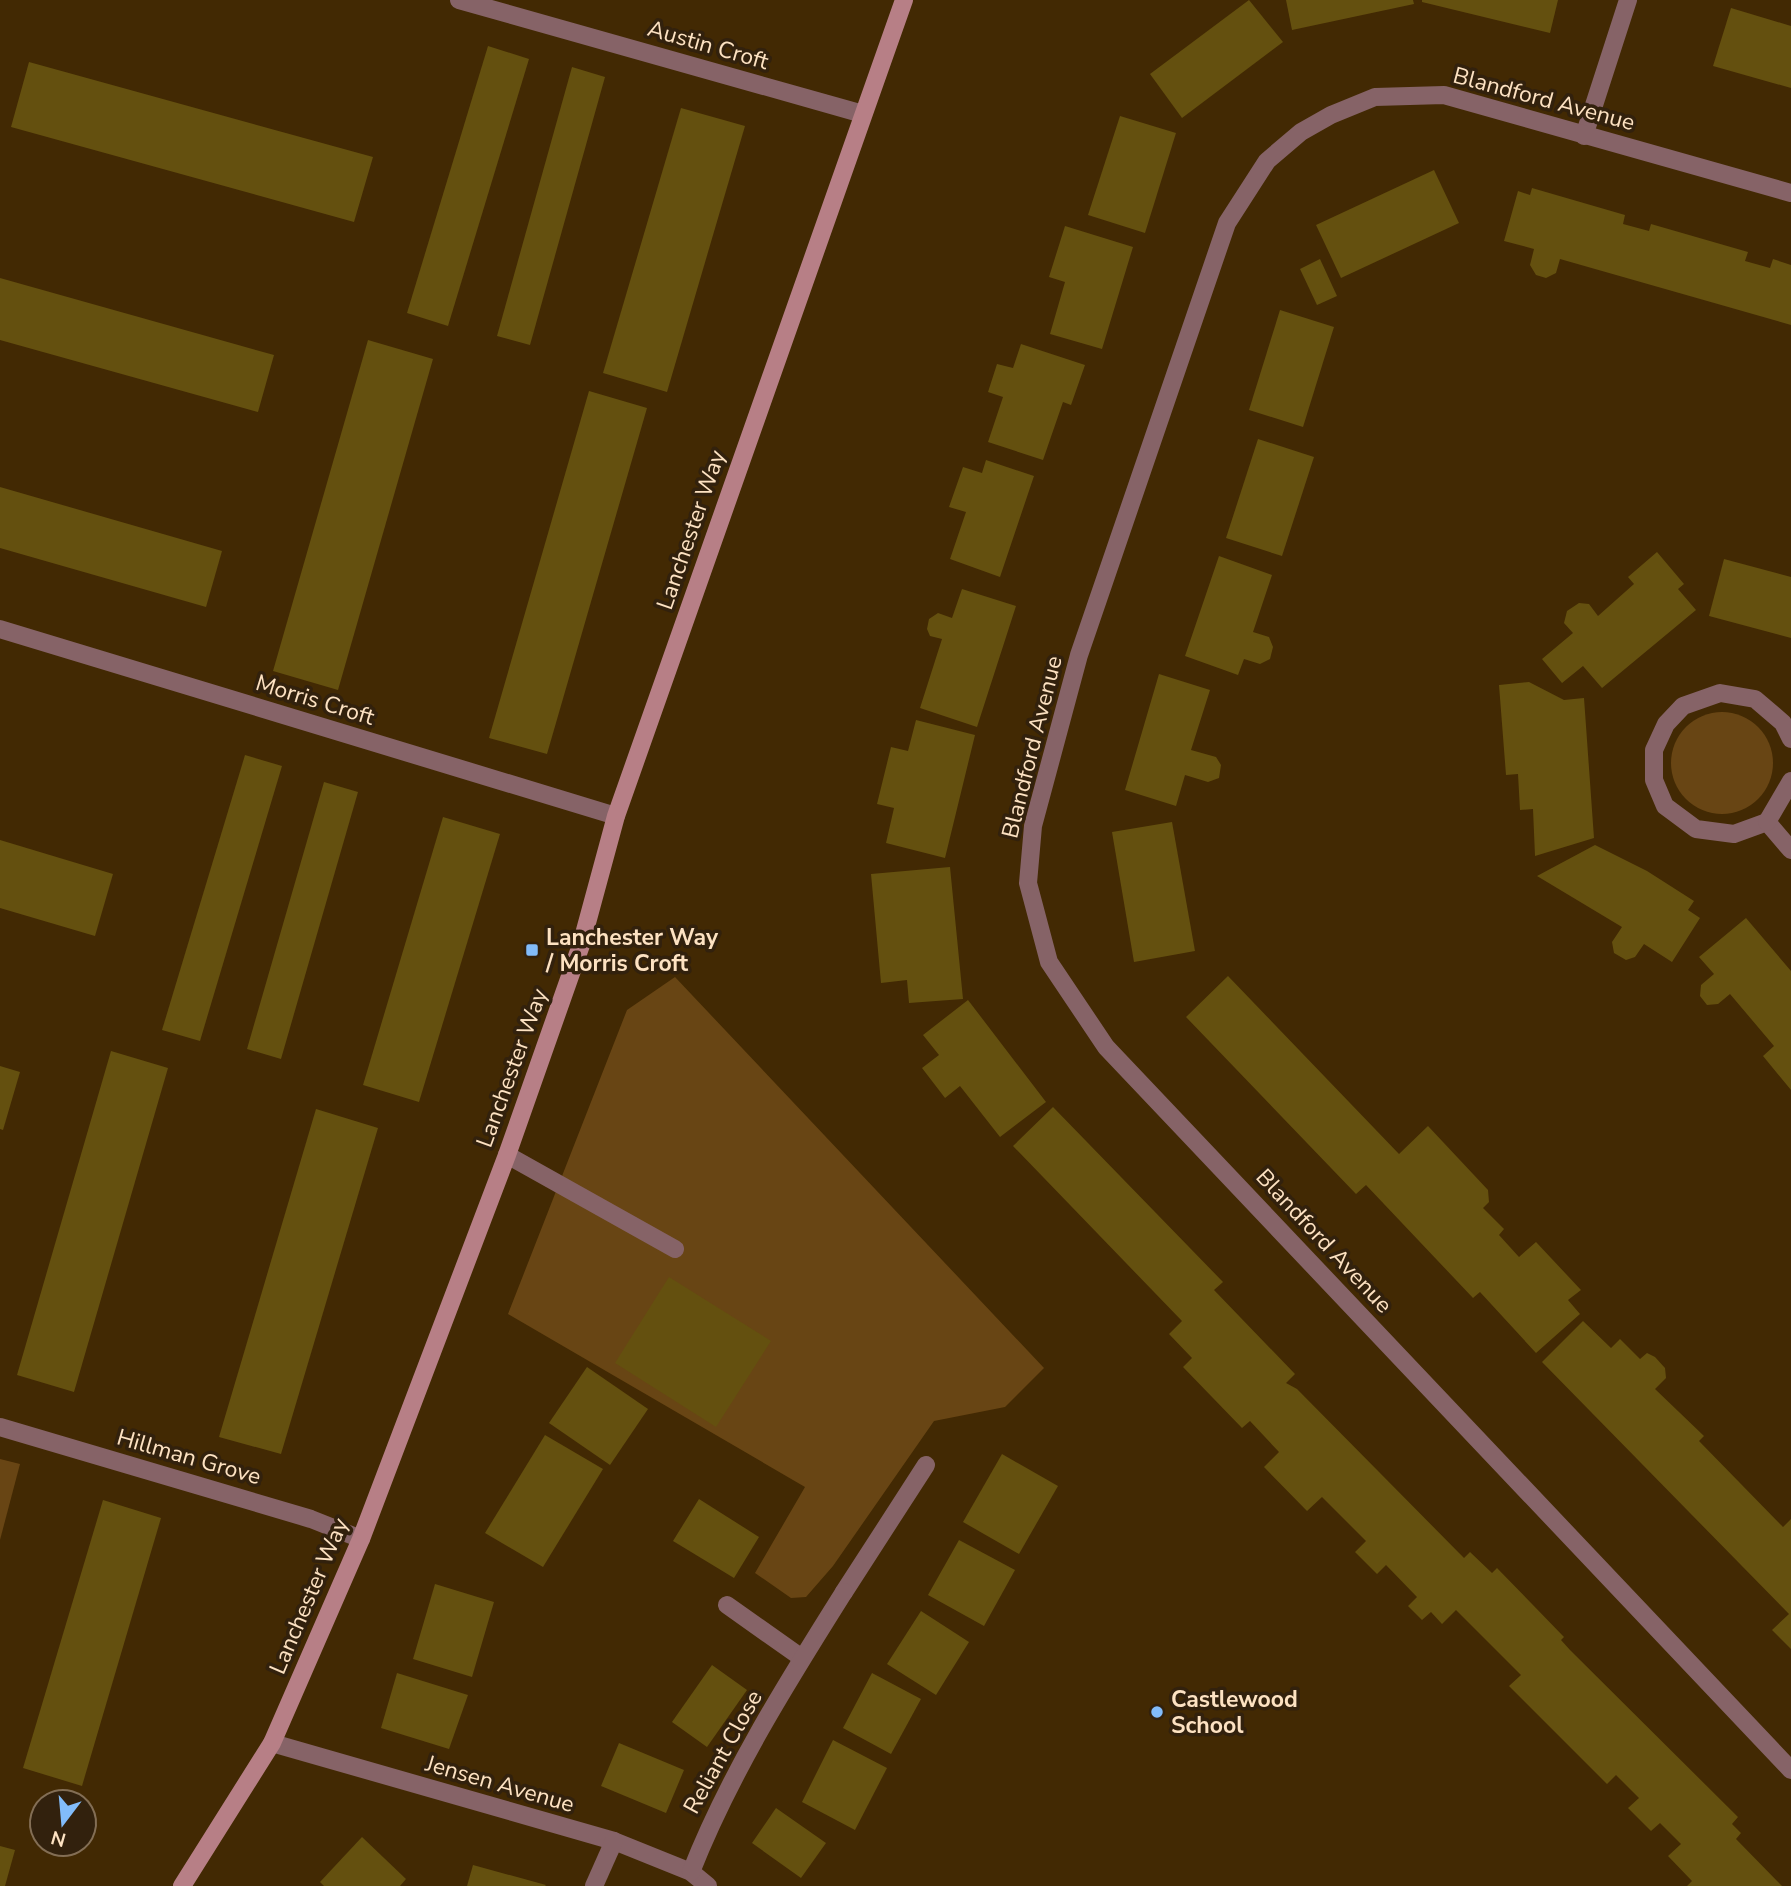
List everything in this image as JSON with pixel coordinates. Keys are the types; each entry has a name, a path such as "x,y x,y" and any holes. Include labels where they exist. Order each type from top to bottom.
{"street":[{"name":"Austin Croft","path":"459,0 863,114"},
{"name":"Lanchester Way","path":"182,1886 272,1743 361,1539 507,1155 581,945 616,816 904,0"},
{"path":"1584,136 1628,0"},
{"name":"Blandford Avenue","path":"1791,193 1444,95 1375,97 1331,115 1301,132 1267,161 1227,223 1079,655 1032,826 1028,883 1049,962 1107,1047 1791,1770"},
{"name":"Morris Croft","path":"0,629 616,816"},
{"path":"1791,739 1783,723 1755,699 1720,693 1683,706 1667,723 1654,750 1654,780 1665,806 1696,829 1734,834 1767,822 1791,781"},
{"path":"1767,822 1791,850"},
{"path":"507,1155 675,1250"},
{"name":"Hillman Grove","path":"0,1427 311,1519 361,1539"},
{"name":"Reliant Close","path":"691,1872 711,1821 802,1658 926,1465"},
{"path":"727,1605 802,1658"},
{"name":"Jensen Avenue","path":"272,1743 614,1841 691,1872 708,1886"},
{"path":"594,1886 614,1841"}],"shaded area":[{"path":"1722,712 1742,716 1758,727 1769,743 1773,763 1769,783 1758,799 1742,810 1722,814 1702,810 1686,799 1675,783 1671,763 1675,743 1686,727 1702,716"},
{"path":"675,977 1044,1368 1005,1407 934,1421 833,1566 806,1597 791,1598 755,1573 805,1487 508,1314 627,1010"},
{"path":"0,1459 20,1464 0,1540"}],"building":[{"path":"1249,0 1283,42 1182,118 1150,74"},
{"path":"1286,0 1413,0 1414,4 1292,30"},
{"path":"1422,0 1558,0 1550,33"},
{"path":"1731,8 1791,26 1791,88 1713,66"},
{"path":"488,46 529,59 448,326 407,313"},
{"path":"29,62 373,157 354,222 11,127"},
{"path":"572,67 605,77 530,345 497,336"},
{"path":"681,108 745,126 667,392 603,373"},
{"path":"1120,116 1176,133 1145,233 1088,215"},
{"path":"1434,170 1459,223 1341,278 1316,225"},
{"path":"1532,188 1625,215 1623,224 1649,231 1651,224 1748,252 1745,261 1770,268 1773,259 1791,265 1791,325 1560,259 1556,273 1546,278 1536,275 1530,265 1534,249 1504,241 1518,191 1530,195"},
{"path":"1065,226 1133,247 1102,349 1050,334 1065,282 1049,277"},
{"path":"1320,259 1337,296 1317,305 1300,269"},
{"path":"0,278 274,355 258,412 0,340"},
{"path":"1280,310 1334,327 1303,427 1249,410"},
{"path":"368,340 433,359 338,690 273,671"},
{"path":"1021,344 1085,365 1071,405 1063,402 1043,460 988,442 1003,397 988,392 997,364 1013,368"},
{"path":"589,391 647,408 547,754 489,738"},
{"path":"1258,439 1314,457 1282,556 1226,538"},
{"path":"986,460 1034,476 1000,577 950,559 966,512 949,507 963,467 982,473"},
{"path":"0,487 222,551 206,607 0,548"},
{"path":"1657,552 1684,584 1678,589 1696,610 1602,688 1583,666 1562,683 1542,659 1573,633 1564,623 1567,611 1579,603 1589,604 1598,616 1634,584 1628,577"},
{"path":"1219,556 1272,575 1253,632 1269,637 1273,647 1270,659 1260,664 1244,659 1238,675 1185,656"},
{"path":"1724,559 1791,577 1791,638 1709,616"},
{"path":"962,589 1016,606 977,727 920,708 942,639 930,636 927,629 929,619 938,613 952,618"},
{"path":"1159,674 1210,690 1191,750 1216,757 1221,765 1219,778 1208,782 1185,775 1176,806 1125,790"},
{"path":"1529,682 1564,700 1584,698 1594,838 1535,856 1533,809 1520,810 1518,774 1506,775 1499,685"},
{"path":"916,720 975,735 945,858 886,843 894,808 877,804 891,747 908,751"},
{"path":"245,755 282,766 200,1041 162,1030"},
{"path":"324,782 358,792 281,1059 247,1049"},
{"path":"443,817 500,834 419,1102 363,1085"},
{"path":"1172,822 1195,951 1134,962 1112,832"},
{"path":"0,840 113,874 95,936 0,908"},
{"path":"1595,845 1647,871 1694,901 1688,910 1700,918 1672,962 1644,944 1635,957 1626,960 1614,953 1612,942 1622,927 1537,876"},
{"path":"950,867 963,999 909,1003 907,980 881,983 871,874"},
{"path":"1746,918 1791,971 1791,1090 1763,1056 1774,1046 1730,994 1718,1004 1707,1005 1700,996 1701,985 1714,974 1699,957"},
{"path":"1228,976 1399,1154 1428,1126 1488,1190 1489,1202 1483,1208 1504,1229 1499,1235 1519,1257 1536,1242 1581,1290 1568,1300 1580,1314 1536,1353 1480,1292 1473,1298 1366,1185 1356,1194 1186,1017"},
{"path":"968,1000 1046,1102 1000,1137 960,1086 945,1098 922,1068 939,1055 923,1035"},
{"path":"111,1051 168,1068 74,1392 17,1375"},
{"path":"0,1066 20,1072 3,1130 0,1129"},
{"path":"1053,1107 1223,1282 1214,1290 1295,1374 1286,1383 1297,1389 1464,1558 1470,1552 1492,1573 1497,1568 1564,1637 1561,1640 1570,1650 1738,1817 1732,1824 1741,1833 1736,1839 1782,1886 1687,1886 1692,1881 1668,1856 1681,1844 1660,1823 1651,1831 1628,1808 1639,1798 1616,1775 1607,1784 1509,1686 1521,1675 1456,1610 1442,1624 1431,1612 1422,1620 1408,1606 1417,1597 1386,1565 1377,1574 1355,1552 1366,1541 1322,1497 1307,1511 1264,1467 1279,1452 1250,1421 1242,1428 1183,1367 1192,1358 1169,1334 1182,1321 1013,1146"},
{"path":"316,1109 378,1128 281,1454 219,1437"},
{"path":"669,1277 771,1341 716,1427 615,1363"},
{"path":"1583,1321 1611,1348 1620,1339 1640,1359 1647,1353 1655,1357 1665,1368 1666,1378 1655,1389 1704,1436 1699,1441 1783,1527 1791,1519 1791,1649 1772,1630 1789,1614 1542,1362"},
{"path":"587,1367 648,1409 610,1465 549,1423"},
{"path":"545,1435 603,1469 543,1567 485,1533"},
{"path":"1002,1454 1058,1486 1019,1554 963,1522"},
{"path":"699,1499 759,1537 734,1578 673,1541"},
{"path":"103,1500 161,1518 82,1786 23,1768"},
{"path":"959,1540 1015,1570 984,1626 928,1595"},
{"path":"435,1584 494,1602 472,1677 413,1659"},
{"path":"921,1611 969,1642 936,1695 887,1664"},
{"path":"712,1665 747,1690 707,1747 672,1722"},
{"path":"397,1673 468,1695 449,1749 381,1728"},
{"path":"872,1673 921,1699 891,1754 843,1728"},
{"path":"833,1740 887,1768 855,1830 802,1802"},
{"path":"619,1743 684,1770 666,1813 601,1786"},
{"path":"776,1808 826,1843 801,1878 752,1843"},
{"path":"362,1837 406,1879 400,1886 324,1886 320,1882"},
{"path":"0,1846 15,1850 5,1886 0,1886"},
{"path":"473,1865 546,1885 467,1886"}],"place":[{"name":"Lanchester Way / Morris Croft","path":"532,950"},
{"name":"Castlewood School","path":"1157,1712"}]}
